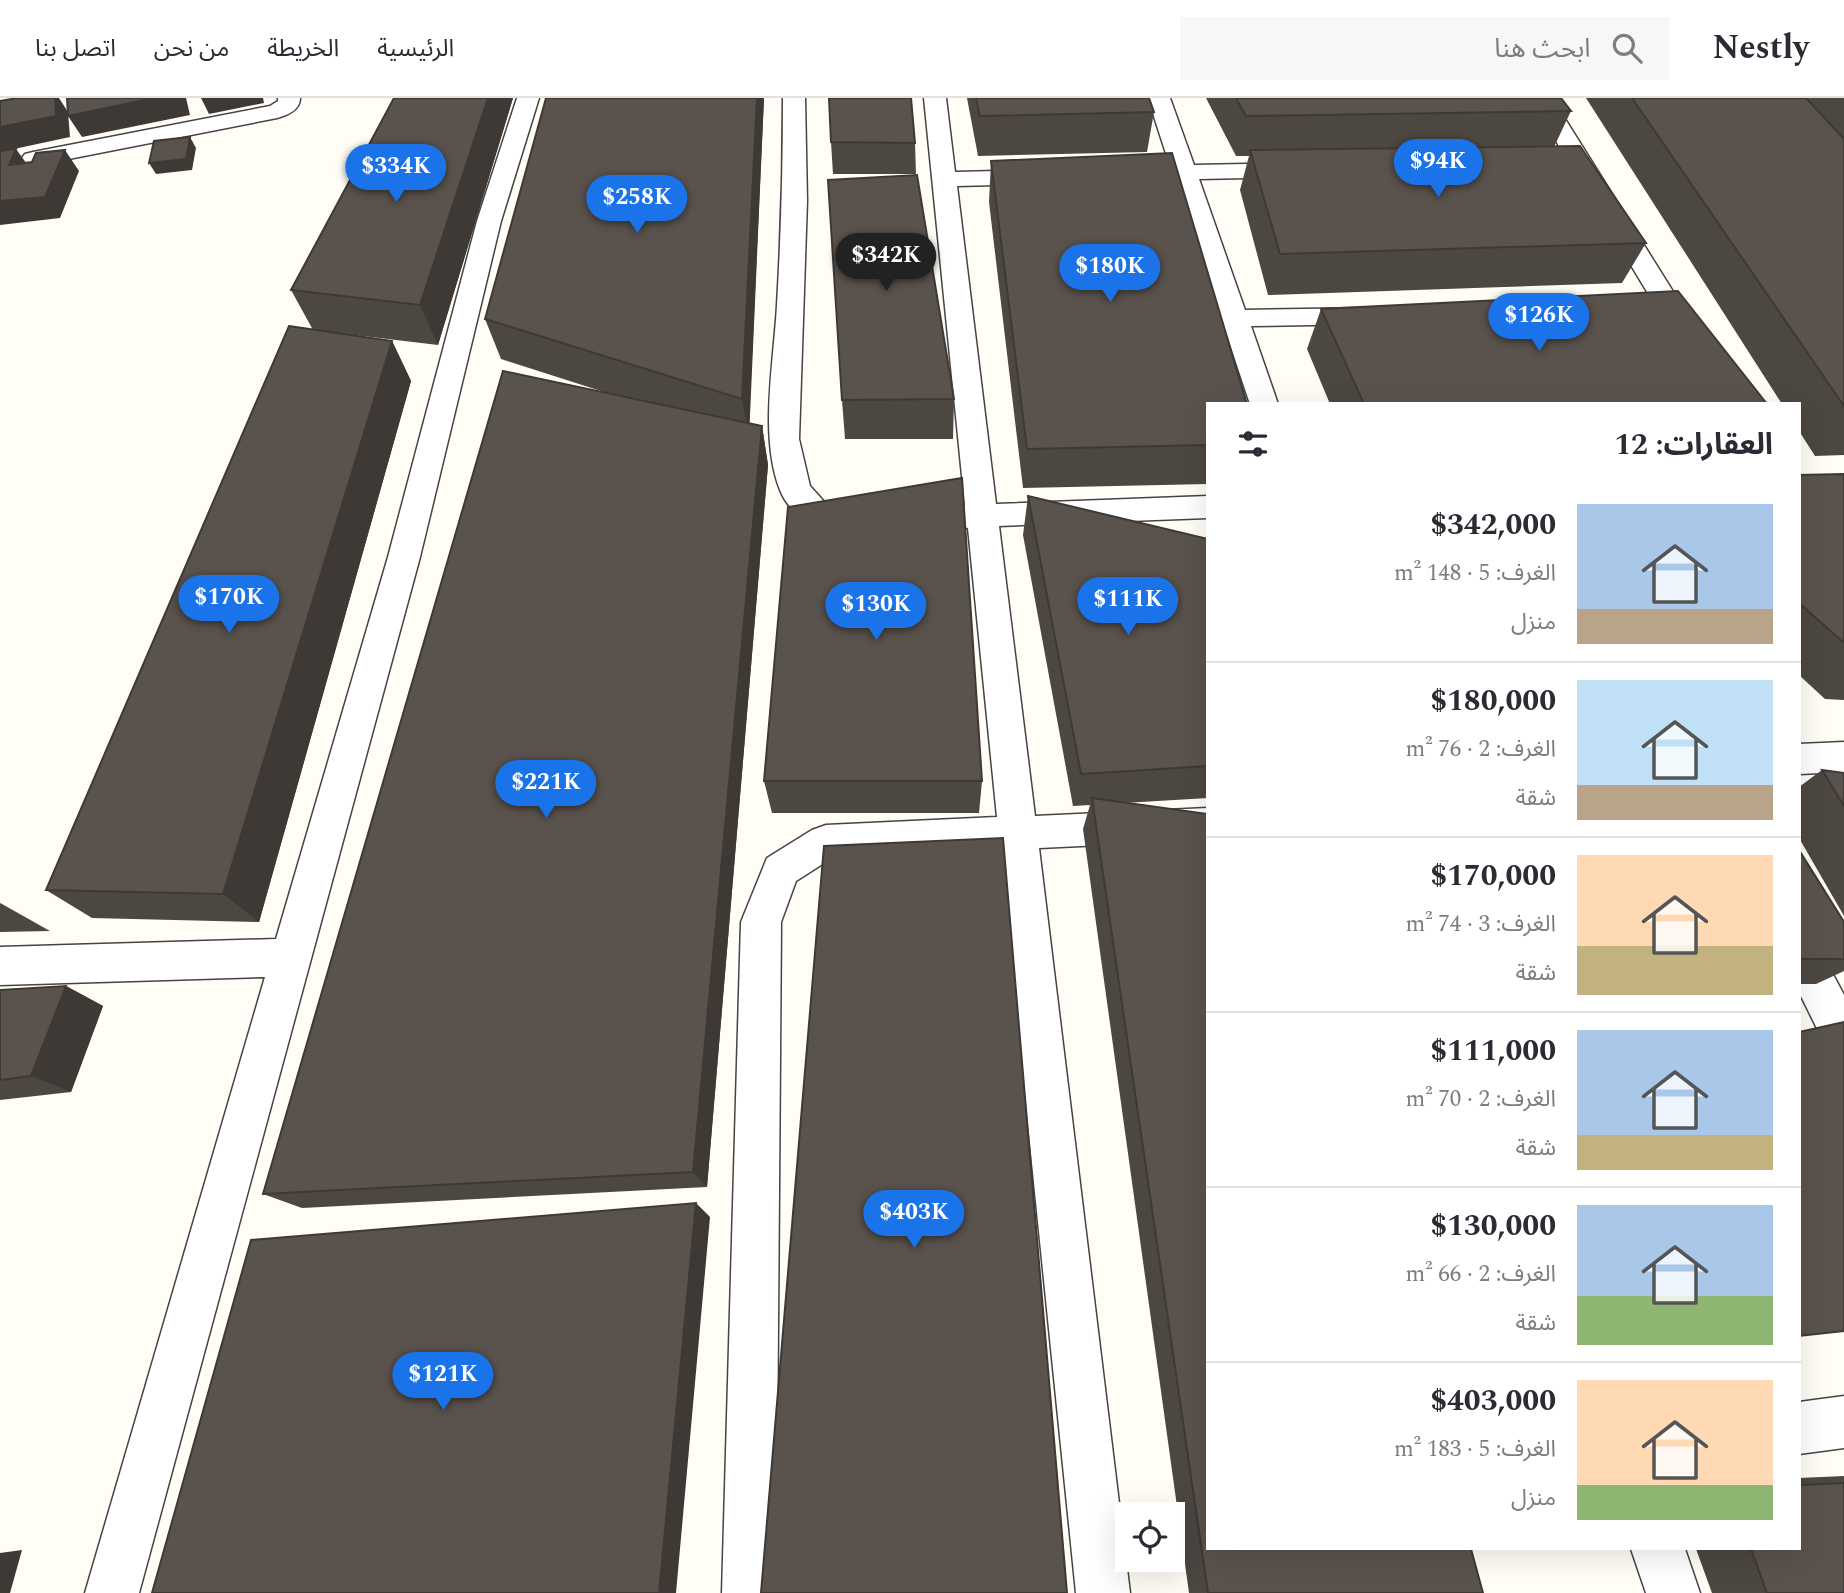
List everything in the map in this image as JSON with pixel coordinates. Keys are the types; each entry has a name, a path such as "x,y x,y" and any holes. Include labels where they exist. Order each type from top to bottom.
{"street":[{"path":"33,159 277,111 289,104 289,98"},
{"path":"112,1593 404,557 489,221 528,98"},
{"path":"794,98 808,200 784,439 795,490 819,516 854,522 881,521"},
{"path":"935,98 937,188 982,516 1103,1593"},
{"path":"1159,98 1263,402"},
{"path":"1541,98 1671,310 1734,402"},
{"path":"1557,165 1584,165"},
{"path":"1105,175 1322,170"},
{"path":"937,188 1065,176"},
{"path":"1644,311 1671,310"},
{"path":"1234,318 1398,315"},
{"path":"934,518 1206,507"},
{"path":"1801,759 1844,757"},
{"path":"749,1593 761,922 781,870 826,842 1206,824"},
{"path":"1801,955 1825,1021"},
{"path":"0,967 290,957"},
{"path":"1801,1428 1844,1422"},
{"path":"1658,1550 1673,1593"}],"building":[{"path":"55,98 56,116 0,127 0,101"},
{"path":"67,98 154,98 68,116"},
{"path":"394,98 488,98 420,305 291,290"},
{"path":"546,98 757,98 742,399 485,319"},
{"path":"829,98 911,98 915,143 831,142"},
{"path":"976,98 1149,98 1154,112 980,116"},
{"path":"1236,98 1561,98 1571,111 1246,116"},
{"path":"1632,98 1806,98 1844,139 1844,406"},
{"path":"190,137 186,159 149,163 154,141"},
{"path":"1580,146 1646,243 1280,254 1250,150"},
{"path":"16,149 9,165 32,162 36,153 65,150 45,197 0,201 0,151"},
{"path":"1172,153 1246,402 1206,402 1206,445 1027,449 991,161"},
{"path":"917,175 954,399 842,400 828,180"},
{"path":"1678,291 1765,402 1363,402 1321,309"},
{"path":"289,326 392,341 223,894 46,890"},
{"path":"503,371 762,426 693,1172 263,1194"},
{"path":"1844,474 1844,643 1801,605 1801,475"},
{"path":"962,478 982,781 764,781 788,507"},
{"path":"1028,496 1206,539 1206,766 1081,774"},
{"path":"1822,770 1844,773 1844,806"},
{"path":"1092,798 1206,814 1206,1550 1471,1550 1483,1593 1208,1593"},
{"path":"1003,838 1067,1593 761,1593 824,846"},
{"path":"1801,853 1844,922 1844,959 1801,959"},
{"path":"66,986 31,1076 0,1080 0,990"},
{"path":"1844,1022 1844,1331 1801,1336 1801,1032"},
{"path":"696,1203 659,1593 152,1593 251,1240"},
{"path":"1844,1483 1844,1593 1767,1593 1751,1550 1801,1550 1801,1485"}]}
